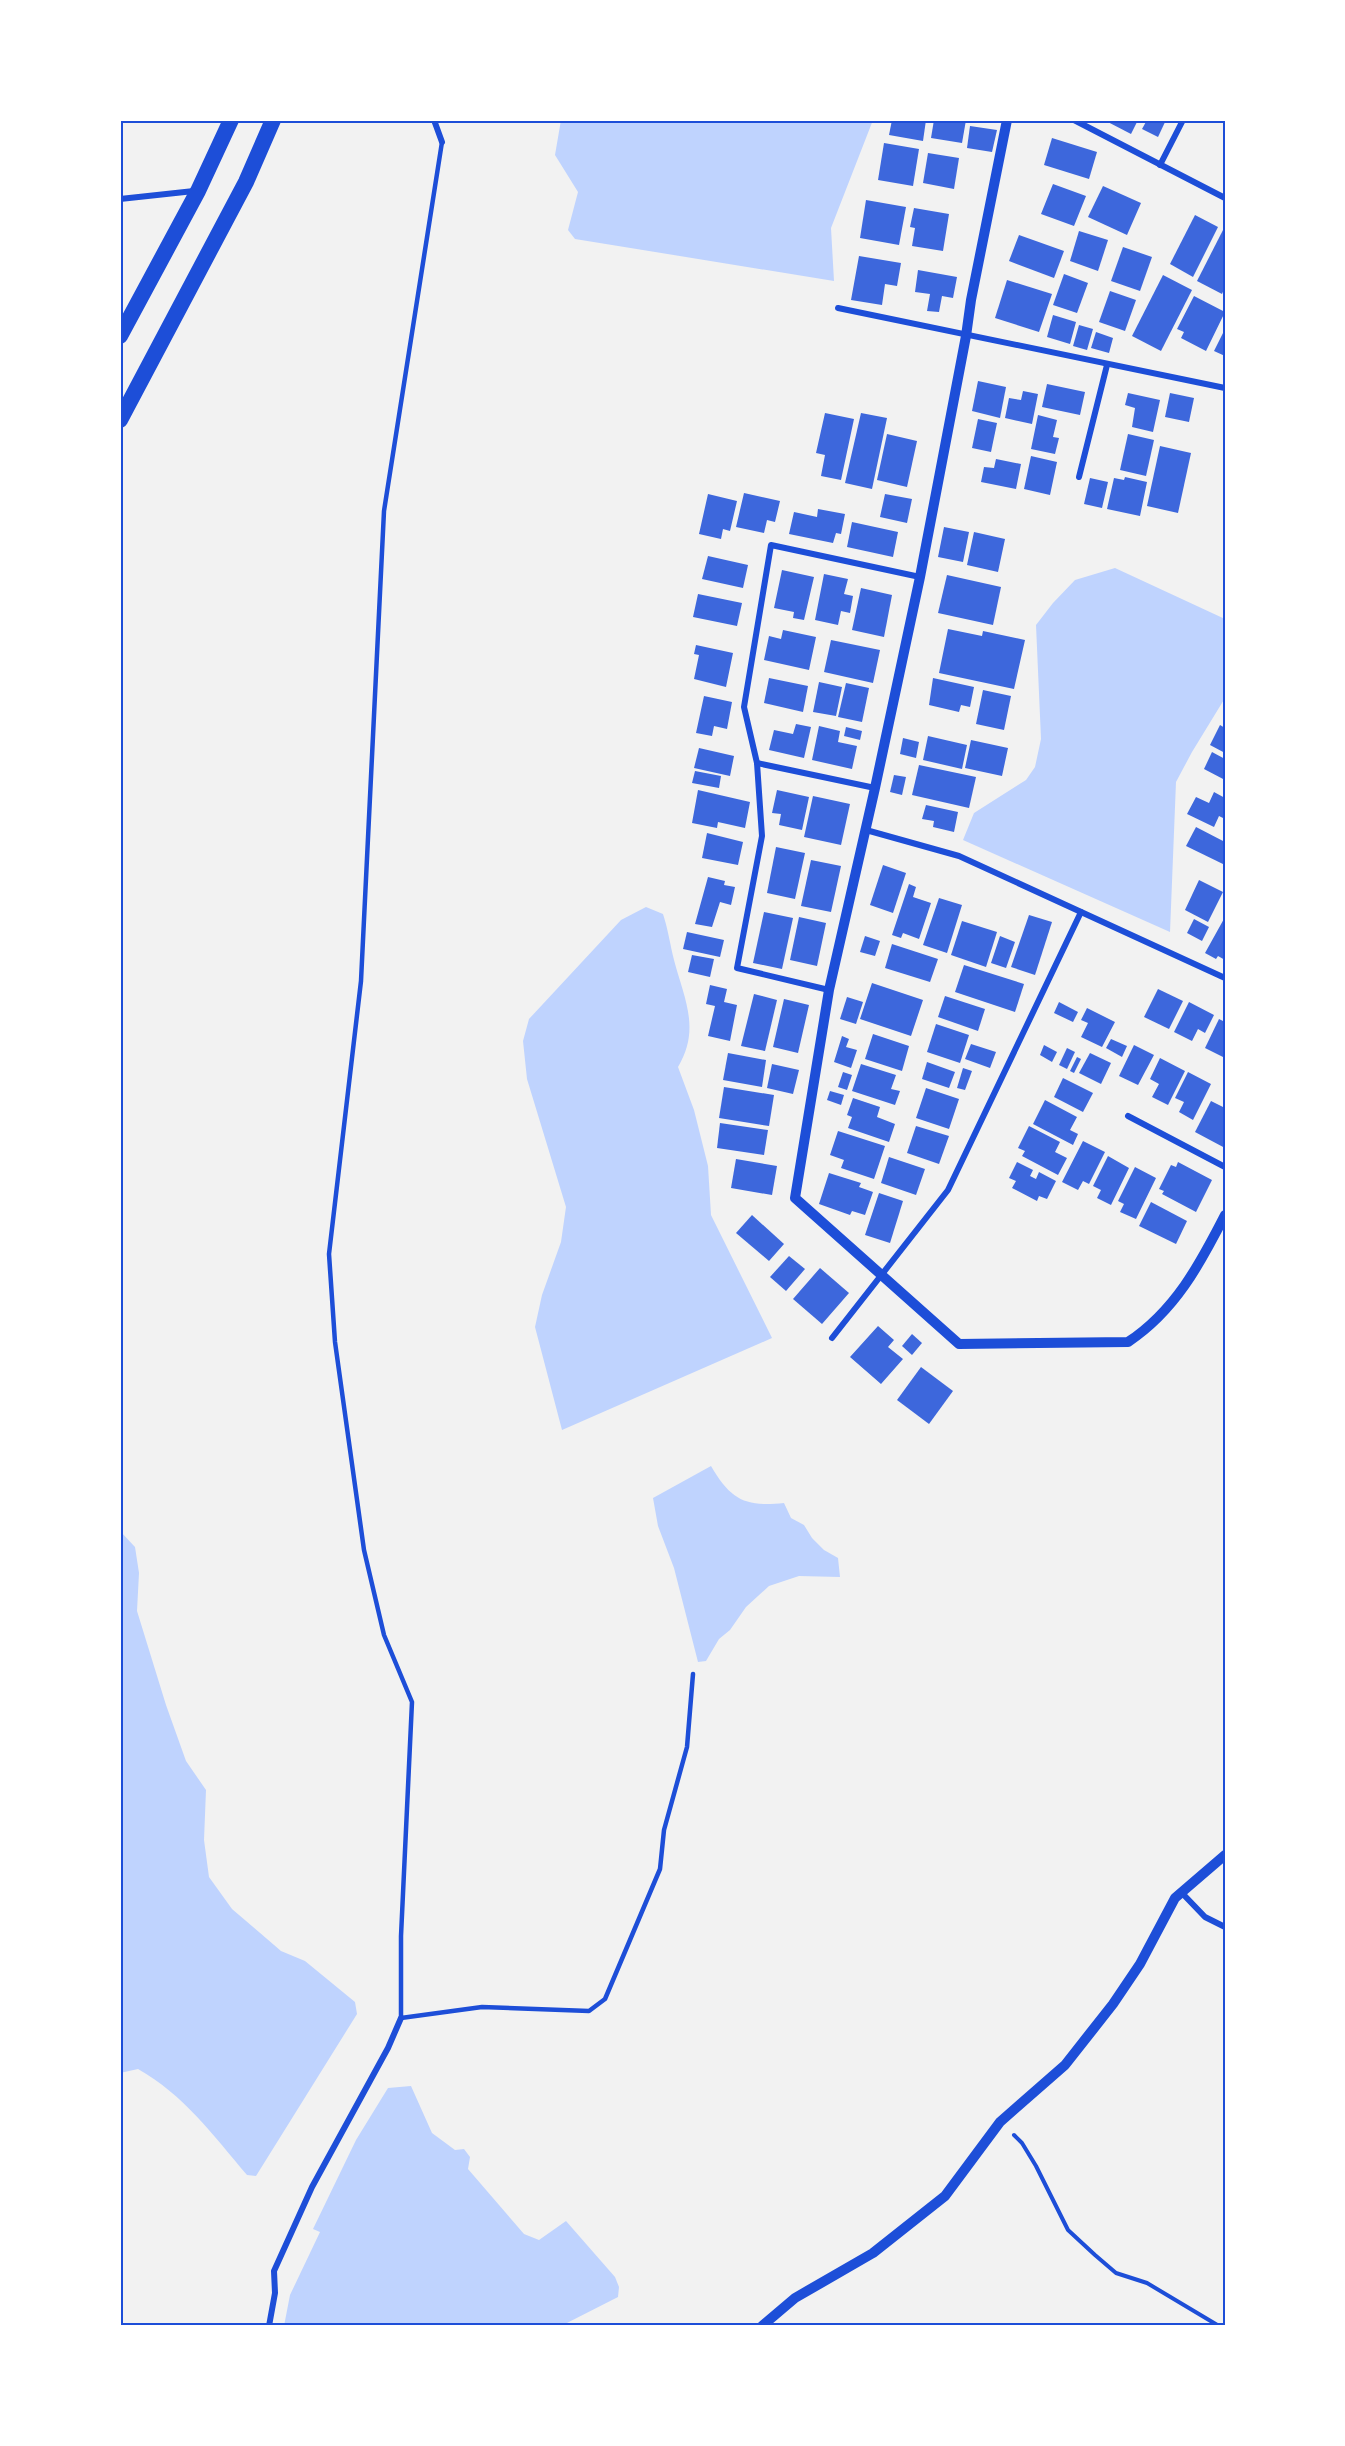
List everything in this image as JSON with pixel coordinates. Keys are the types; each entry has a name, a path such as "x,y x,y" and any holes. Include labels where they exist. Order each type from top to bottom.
{"highway":[{"path":"120,336 198,191 231,120"},
{"path":"120,420 246,182 273,120"}],"street":[{"path":"435,120 442,142"},
{"path":"1007,120 920,577 867,830 829,990 795,1198 959,1344 1128,1342 1147,1330 1179,1296 1200,1263 1225,1215"},
{"path":"1074,120 1225,198"},
{"path":"1160,165 1183,120"},
{"path":"120,199 198,191"},
{"path":"838,308 1225,388"},
{"path":"1079,477 1107,365"},
{"path":"829,990 737,968 762,836 757,763 744,707 771,545 920,577"},
{"path":"757,763 876,788"},
{"path":"867,830 959,856 1225,978"},
{"path":"832,1338 948,1190 1081,912"},
{"path":"1128,1116 1225,1167"},
{"path":"762,2326 795,2298 873,2253 945,2196 1000,2122 1065,2065 1113,2004 1140,1964 1175,1898 1225,1855"},
{"path":"1181,1892 1205,1917 1225,1927"},
{"path":"269,2326 275,2293 274,2271 312,2187 388,2048 400,2018"}],"lane":[{"path":"442,142 384,511 361,981 328,1254 335,1342 364,1550 384,1635 412,1702 401,1936 400,2018 482,2007 589,2011 605,1999 660,1869 664,1830 687,1747 693,1674"}],"path":[{"path":"1000,2122 1022,2143 1068,2230 1116,2273 1147,2283 1184,2303 1219,2326"}],"water":[{"path":"561,120 873,120 831,228 834,281 575,239 568,230 578,192 555,155"},
{"path":"1115,568 1225,619 1225,698 1176,782 1170,932 963,840 974,813 1026,780 1035,767 1041,739 1036,625 1075,580"},
{"path":"646,907 663,914 686,1001 688,1040 678,1067 694,1110 708,1166 711,1215 772,1338 562,1430 535,1327 542,1295 561,1242 566,1207 527,1079 523,1041 529,1019 621,920"},
{"path":"711,1466 725,1487 740,1499 759,1504 784,1503 791,1518 804,1525 812,1538 824,1550 838,1558 840,1577 799,1576 769,1586 746,1607 730,1630 719,1639 706,1661 698,1662 674,1568 658,1526 653,1498"},
{"path":"120,1531 135,1547 139,1573 137,1611 166,1705 186,1761 206,1790 204,1840 209,1877 232,1909 281,1951 305,1961 355,2002 357,2014 256,2176 247,2175 184,2103 154,2079 138,2069 120,2073"},
{"path":"411,2086 432,2133 455,2150 464,2149 470,2157 468,2169 524,2234 539,2240 566,2221 615,2277 619,2287 618,2297 561,2326 284,2326 290,2295 320,2232 313,2229 356,2140 388,2088"}],"building":[{"path":"892,120 926,120 923,141 889,135"},
{"path":"934,120 966,120 962,143 931,138"},
{"path":"1104,120 1138,120 1131,134"},
{"path":"1147,120 1166,120 1158,137 1142,129"},
{"path":"970,126 997,130 992,152 967,148"},
{"path":"1052,138 1097,152 1089,179 1044,165"},
{"path":"884,143 919,149 913,186 878,180"},
{"path":"928,153 959,158 954,189 923,183"},
{"path":"1053,184 1086,196 1074,226 1041,214"},
{"path":"1103,186 1141,203 1127,235 1088,217"},
{"path":"866,200 906,207 899,245 860,238"},
{"path":"914,208 949,214 943,251 912,246 915,228 910,227"},
{"path":"1195,215 1218,227 1193,277 1170,264"},
{"path":"1223,230 1225,231 1225,287 1222,294 1197,281"},
{"path":"1079,231 1108,240 1098,271 1070,261"},
{"path":"1019,235 1064,251 1054,278 1009,261"},
{"path":"1123,247 1152,257 1140,291 1111,281"},
{"path":"859,256 901,263 897,286 885,284 882,305 851,300"},
{"path":"918,270 957,277 953,298 942,296 939,312 927,311 930,294 915,292"},
{"path":"1064,274 1088,283 1077,313 1053,305"},
{"path":"1163,275 1192,290 1161,351 1132,336"},
{"path":"1007,280 1052,294 1039,332 995,318"},
{"path":"1110,291 1136,300 1125,331 1099,322"},
{"path":"1194,296 1225,312 1206,351 1181,338 1184,332 1177,329"},
{"path":"1053,315 1076,322 1070,344 1047,337"},
{"path":"1079,325 1093,329 1087,350 1073,346"},
{"path":"1225,329 1225,356 1214,351"},
{"path":"1096,332 1113,338 1109,353 1091,348"},
{"path":"978,381 1006,387 1000,418 972,411"},
{"path":"1047,384 1085,392 1080,415 1042,407"},
{"path":"1023,391 1038,394 1032,424 1005,418 1009,398 1021,400"},
{"path":"1128,393 1160,400 1153,432 1132,427 1135,408 1125,405"},
{"path":"1170,393 1194,398 1189,422 1165,417"},
{"path":"825,413 854,419 841,480 821,476 825,455 816,453"},
{"path":"861,413 887,418 872,489 845,483"},
{"path":"1038,415 1057,420 1053,437 1059,438 1055,454 1031,449"},
{"path":"978,419 997,423 991,452 972,448"},
{"path":"887,434 917,441 907,487 877,480"},
{"path":"1128,434 1154,440 1146,476 1120,470"},
{"path":"1160,446 1191,453 1178,513 1147,506"},
{"path":"1031,456 1057,462 1050,495 1024,489"},
{"path":"996,459 1021,464 1016,489 981,482 984,467 994,468"},
{"path":"1125,477 1147,482 1140,516 1107,509 1114,478 1124,480"},
{"path":"1090,478 1108,482 1102,508 1084,504"},
{"path":"744,493 780,501 775,522 767,520 764,533 736,527"},
{"path":"708,494 737,501 730,531 723,529 721,539 699,534"},
{"path":"885,494 912,499 907,523 880,517"},
{"path":"818,509 845,514 841,534 836,533 833,543 789,534 794,512 817,517"},
{"path":"852,522 898,532 893,557 847,547"},
{"path":"944,527 969,532 963,562 938,557"},
{"path":"974,532 1005,539 998,572 967,565"},
{"path":"708,556 748,565 743,588 702,579"},
{"path":"782,570 814,577 804,620 793,618 794,612 774,608"},
{"path":"824,574 848,579 844,594 853,596 850,613 841,611 838,625 815,620"},
{"path":"947,575 1001,587 993,625 938,613"},
{"path":"861,588 892,595 884,637 852,630"},
{"path":"698,594 742,603 737,626 693,617"},
{"path":"948,629 982,636 983,631 1025,640 1014,689 939,673"},
{"path":"783,630 816,637 809,670 764,660 769,636 781,639"},
{"path":"831,640 880,650 873,683 824,672"},
{"path":"696,645 733,653 726,687 694,679 699,655 694,654"},
{"path":"769,678 808,686 803,712 764,703"},
{"path":"933,678 974,687 970,707 961,705 959,712 929,705"},
{"path":"819,682 842,687 836,716 813,712"},
{"path":"846,683 869,688 862,722 838,717"},
{"path":"983,690 1011,696 1004,730 976,724"},
{"path":"704,696 732,702 727,729 714,726 712,736 696,733"},
{"path":"796,724 811,727 804,758 769,750 774,730 793,734"},
{"path":"1220,725 1225,728 1225,753 1210,745"},
{"path":"819,726 840,731 838,742 857,746 852,769 812,760"},
{"path":"846,727 862,731 860,740 844,736"},
{"path":"928,736 967,745 962,769 923,760"},
{"path":"903,738 919,742 916,758 900,754"},
{"path":"971,740 1008,748 1002,776 965,768"},
{"path":"699,748 734,756 730,776 694,768"},
{"path":"1212,752 1225,759 1225,780 1204,769"},
{"path":"919,765 976,777 969,808 912,795"},
{"path":"695,771 721,776 719,788 692,783"},
{"path":"894,775 906,777 902,795 890,792"},
{"path":"698,790 750,802 745,828 718,822 717,828 692,823"},
{"path":"777,790 809,797 802,830 779,825 781,814 772,813"},
{"path":"1214,792 1225,798 1225,819 1219,816 1214,827 1187,814 1196,797 1209,803"},
{"path":"813,796 850,804 841,845 804,837"},
{"path":"926,805 958,812 954,832 933,827 934,821 922,819"},
{"path":"1196,827 1225,842 1225,865 1186,846"},
{"path":"707,833 743,842 738,865 702,858"},
{"path":"776,847 805,853 795,899 767,893"},
{"path":"811,860 841,866 831,912 801,906"},
{"path":"883,865 906,873 893,913 870,905"},
{"path":"708,877 725,881 724,885 735,887 731,905 720,902 712,927 695,924"},
{"path":"1199,880 1223,892 1208,922 1185,910"},
{"path":"909,884 916,887 913,897 931,903 919,939 903,933 901,938 892,935"},
{"path":"939,898 962,905 947,953 923,945"},
{"path":"764,912 793,918 782,969 753,963"},
{"path":"1029,915 1052,922 1035,975 1011,967"},
{"path":"799,917 826,923 817,966 790,960"},
{"path":"1225,917 1225,960 1218,956 1216,959 1205,953"},
{"path":"1194,919 1209,927 1202,941 1187,933"},
{"path":"962,921 997,932 986,967 951,955"},
{"path":"687,932 724,940 720,957 683,949"},
{"path":"865,936 880,941 875,956 860,952"},
{"path":"1000,936 1015,942 1006,968 991,963"},
{"path":"892,944 938,959 930,982 885,968"},
{"path":"692,955 714,959 710,977 688,972"},
{"path":"964,965 1024,984 1015,1012 955,992"},
{"path":"872,983 923,1000 911,1036 860,1019"},
{"path":"710,985 727,989 724,1002 737,1005 730,1041 708,1036 715,1006 706,1004"},
{"path":"1158,989 1183,1001 1169,1029 1144,1017"},
{"path":"754,994 777,1000 765,1051 741,1046"},
{"path":"945,996 985,1009 978,1031 938,1017"},
{"path":"847,997 863,1002 856,1024 840,1019"},
{"path":"784,999 809,1005 798,1053 773,1047"},
{"path":"1059,1002 1078,1012 1073,1022 1054,1013"},
{"path":"1189,1002 1214,1015 1205,1033 1198,1029 1192,1041 1174,1032"},
{"path":"1087,1008 1115,1022 1102,1047 1081,1037 1088,1023 1081,1020"},
{"path":"1219,1019 1225,1022 1225,1058 1205,1048"},
{"path":"936,1024 969,1035 960,1063 927,1052"},
{"path":"873,1034 909,1046 902,1071 865,1059"},
{"path":"842,1036 849,1039 846,1047 857,1050 851,1068 834,1062"},
{"path":"1111,1039 1127,1046 1122,1057 1106,1048"},
{"path":"971,1044 996,1052 990,1068 965,1059"},
{"path":"1044,1045 1057,1052 1052,1062 1040,1055"},
{"path":"1134,1045 1154,1055 1138,1085 1119,1076"},
{"path":"1067,1048 1075,1052 1067,1069 1059,1065"},
{"path":"728,1053 766,1060 762,1087 723,1080"},
{"path":"1090,1053 1111,1063 1101,1084 1079,1073"},
{"path":"1077,1057 1081,1059 1074,1073 1070,1071"},
{"path":"1160,1058 1185,1071 1168,1105 1152,1097 1159,1084 1150,1079"},
{"path":"927,1062 955,1072 949,1088 922,1079"},
{"path":"772,1064 799,1070 793,1094 767,1088"},
{"path":"861,1064 896,1075 891,1089 900,1091 895,1105 852,1091"},
{"path":"963,1068 972,1071 965,1090 957,1088"},
{"path":"843,1072 852,1075 847,1090 838,1087"},
{"path":"1188,1072 1211,1084 1193,1120 1179,1112 1184,1102 1175,1098"},
{"path":"1063,1078 1093,1093 1083,1112 1054,1097"},
{"path":"724,1087 774,1095 769,1126 719,1118"},
{"path":"926,1088 959,1099 949,1129 916,1118"},
{"path":"830,1091 844,1095 841,1105 827,1100"},
{"path":"853,1098 880,1107 877,1117 895,1124 889,1142 848,1128 852,1117 847,1115"},
{"path":"1045,1100 1077,1117 1070,1130 1078,1134 1073,1145 1033,1124"},
{"path":"1211,1101 1225,1108 1225,1148 1195,1132"},
{"path":"720,1123 768,1130 764,1155 717,1148"},
{"path":"916,1126 949,1136 939,1164 907,1153"},
{"path":"1029,1126 1060,1142 1055,1152 1067,1158 1058,1175 1022,1156 1025,1151 1018,1148"},
{"path":"838,1131 885,1146 874,1179 841,1168 844,1160 830,1155"},
{"path":"1083,1141 1105,1152 1089,1184 1083,1181 1078,1190 1062,1182"},
{"path":"1108,1156 1129,1168 1111,1205 1097,1198 1101,1190 1093,1186"},
{"path":"889,1157 925,1169 916,1195 881,1183"},
{"path":"736,1159 777,1166 772,1195 731,1188"},
{"path":"1017,1162 1033,1170 1030,1176 1036,1179 1039,1172 1056,1181 1047,1199 1039,1196 1037,1201 1012,1188 1016,1181 1009,1178"},
{"path":"1178,1162 1212,1180 1196,1212 1162,1194 1164,1191 1159,1189 1171,1165 1176,1167"},
{"path":"1135,1167 1156,1178 1136,1219 1120,1212 1124,1204 1118,1201"},
{"path":"829,1173 861,1183 859,1187 873,1192 865,1215 852,1211 850,1215 819,1204"},
{"path":"879,1193 903,1201 890,1243 865,1235"},
{"path":"1151,1202 1187,1221 1176,1244 1139,1226"},
{"path":"752,1215 784,1244 769,1261 736,1233"},
{"path":"789,1256 805,1269 786,1291 770,1277"},
{"path":"820,1268 849,1293 822,1324 793,1299"},
{"path":"878,1326 894,1340 888,1347 903,1359 881,1384 850,1357"},
{"path":"912,1334 922,1343 912,1355 902,1346"},
{"path":"921,1367 953,1391 929,1424 897,1400"}]}
